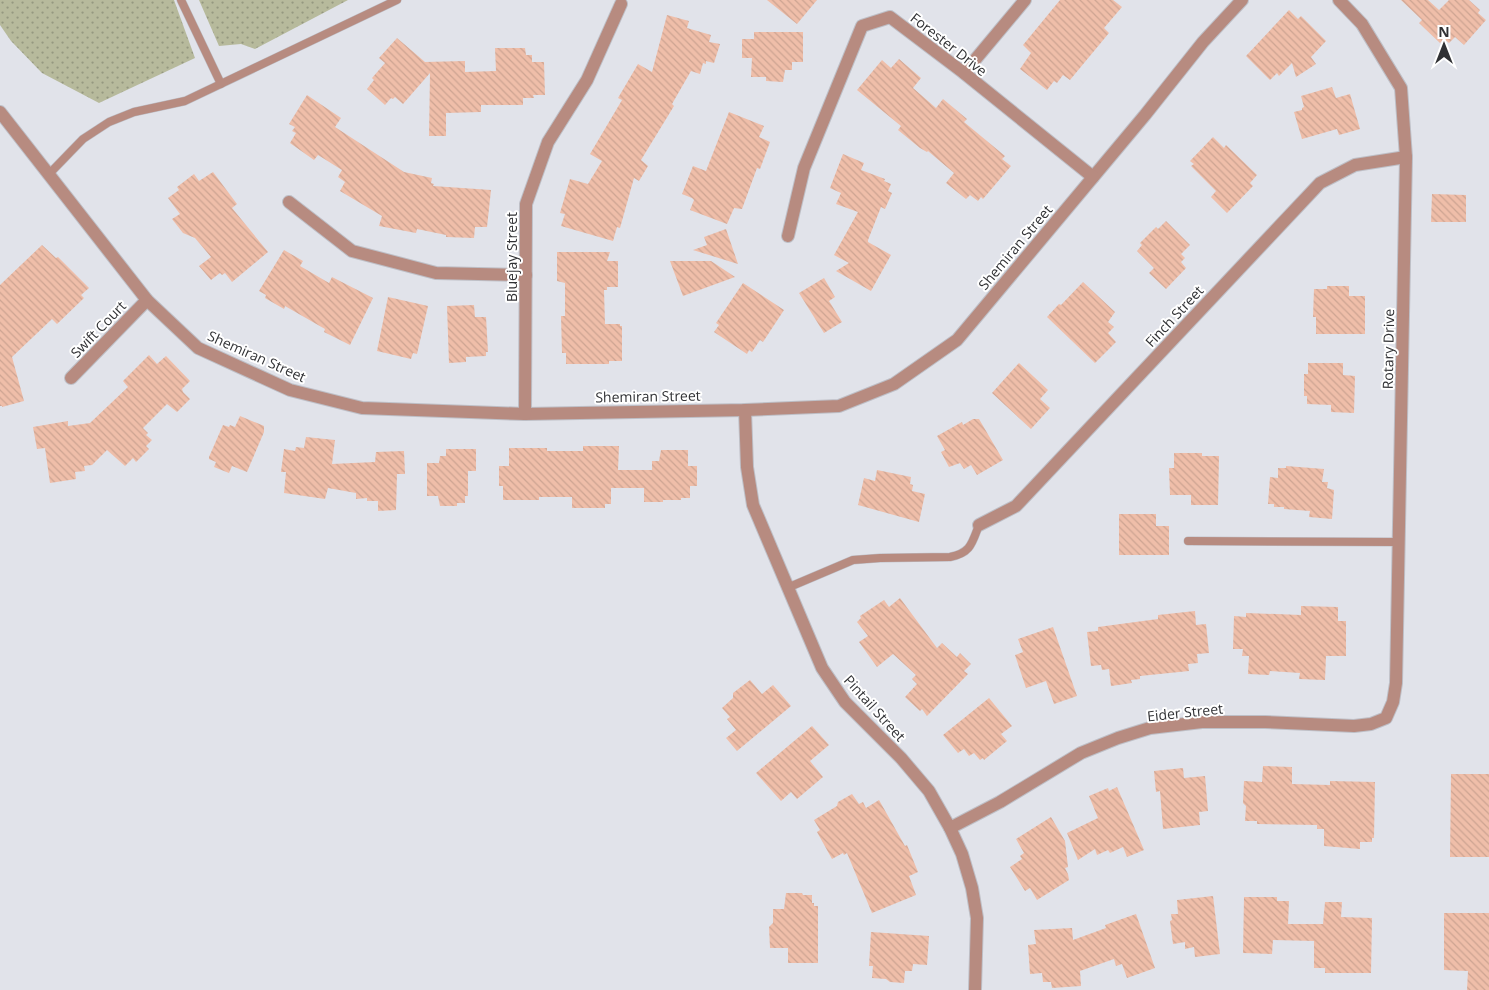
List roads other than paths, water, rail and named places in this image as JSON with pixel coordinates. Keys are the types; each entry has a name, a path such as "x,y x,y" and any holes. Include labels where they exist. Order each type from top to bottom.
{"street":[{"path":"964,73 1025,0"},
{"name":"Shemiran Street","path":"0,112 146,300 198,348 290,390 362,408 525,414 745,410 839,406 894,384 957,340 1146,115 1203,42 1242,0"},
{"name":"Rotary Drive","path":"1339,0 1362,24 1402,88 1406,157 1396,683 1393,702 1386,718"},
{"name":"Bluejay Street","path":"525,414 526,204 548,142 587,80 621,4"},
{"name":"Forester Drive","path":"788,236 804,168 862,26 890,17 964,73 1092,177"},
{"name":"Finch Street","path":"979,525 1016,506 1320,183 1355,165 1406,157"},
{"path":"289,202 352,251 436,273 526,275"},
{"name":"Swift Court","path":"71,378 146,300"},
{"name":"Pintail Street","path":"745,410 747,467 753,505 822,668 845,702 901,758 929,791 962,854 972,888 977,918 975,990"},
{"name":"Eider Street","path":"950,828 1000,802 1081,753 1150,728 1202,722 1265,722 1354,726 1371,724 1386,718"}],"lane":[{"path":"181,0 221,84"},
{"path":"49,174 83,139 109,122 134,112 185,101 397,0"},
{"path":"787,588 853,560 959,556 970,547 979,525"},
{"path":"1188,541 1399,542"}]}
